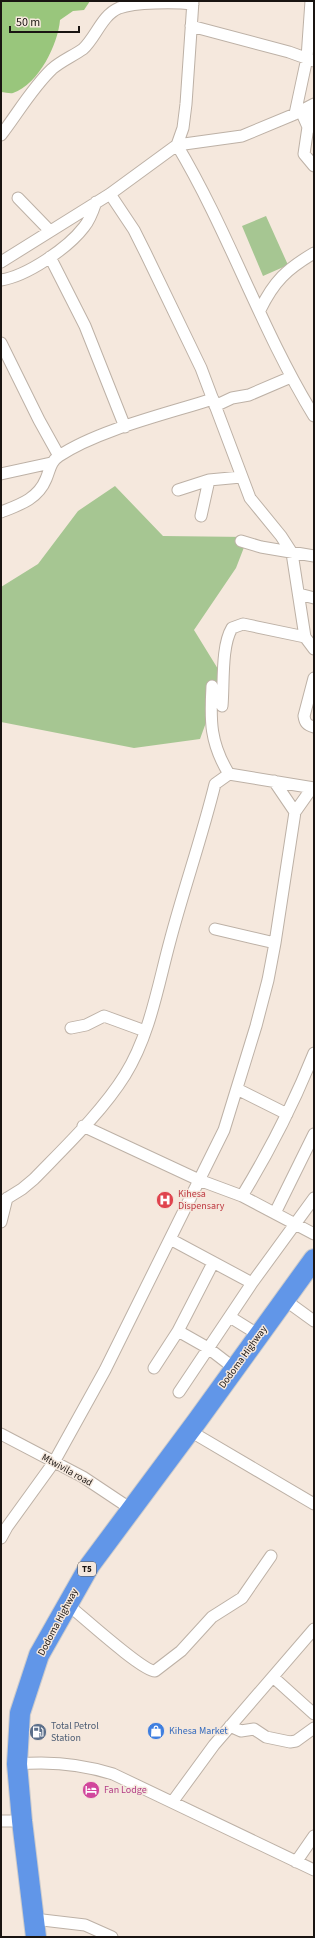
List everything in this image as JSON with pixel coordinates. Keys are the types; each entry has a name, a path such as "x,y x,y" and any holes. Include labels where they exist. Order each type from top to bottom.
{"highway":[{"name":"Dodoma Highway","path":"35,1928 17,1764 20,1713 39,1655 90,1565 190,1431 314,1259"}],"street":[{"path":"311,1 310,59 305,109 308,130 304,154 314,166"},
{"path":"1,135 37,85 52,68 83,49 111,14 120,8 131,6 193,2 186,104 182,128 177,145 222,229 291,377 314,416"},
{"path":"191,26 310,59"},
{"path":"1,262 110,194 177,145 242,136 305,109"},
{"path":"110,194 134,230 201,368 250,498 281,536 292,553 305,637 314,648"},
{"path":"18,198 50,231"},
{"path":"1,280 25,272 50,256 84,228 96,202"},
{"path":"260,310 270,289 280,278 314,252"},
{"path":"50,256 85,326 126,427"},
{"path":"1,512 23,504 35,495 46,479 55,459 39,420 2,348"},
{"path":"1,474 55,459 89,440 126,427 214,402 249,396 291,377"},
{"path":"178,490 208,480 241,477"},
{"path":"201,516 208,480"},
{"path":"241,541 261,547 314,556"},
{"path":"299,594 314,598"},
{"path":"222,706 226,648 228,634 232,628 243,624 305,637"},
{"path":"314,678 304,721 308,725 314,727"},
{"path":"212,686 211,733 215,747 229,774"},
{"path":"1,1222 4,1200 22,1189 34,1179 112,1095 126,1074 145,1031 170,940 202,837 215,784 229,774 313,788 295,812 275,943 256,1026 224,1130 105,1370 54,1462 4,1525 1,1538"},
{"path":"274,781 295,812"},
{"path":"215,929 275,943"},
{"path":"71,1028 86,1025 104,1016 145,1031"},
{"path":"242,1196 261,1165 287,1114 314,1053"},
{"path":"237,1089 287,1114"},
{"path":"83,1126 135,1152 242,1196 314,1234"},
{"path":"275,1213 314,1134"},
{"path":"179,1392 252,1283 314,1198"},
{"path":"170,1240 252,1283"},
{"path":"154,1368 178,1330 213,1263"},
{"path":"285,1300 314,1321"},
{"path":"230,1317 259,1335"},
{"path":"178,1330 208,1348 234,1368"},
{"path":"190,1431 314,1504"},
{"name":"Mtwivila road","path":"1,1434 83,1477 131,1509"},
{"path":"68,1604 129,1655 146,1668 155,1671 181,1651 212,1617 242,1598 271,1556"},
{"path":"173,1802 214,1745 314,1629"},
{"path":"273,1677 314,1714"},
{"path":"230,1726 241,1731 254,1729 266,1737 290,1742 296,1741 314,1728"},
{"path":"17,1764 56,1762 92,1768 113,1774 314,1870"},
{"path":"1,1821 22,1820"},
{"path":"296,1862 314,1836"},
{"path":"35,1928 72,1922 85,1925 112,1937"}],"green space":[{"path":"1,1 90,1 84,10 73,11 60,20 55,40 46,62 31,81 12,93 1,92"},
{"path":"266,216 288,265 263,276 242,226"},
{"path":"115,486 163,536 248,537 236,568 194,630 218,669 216,695 200,739 134,748 1,722 1,587 38,564 78,511"}],"place":[{"name":"Kihesa Dispensary","path":"165,1200"},
{"name":"Kihesa Market","path":"156,1731"},
{"name":"Total Petrol Station","path":"38,1732"},
{"name":"Fan Lodge","path":"91,1790"}]}
